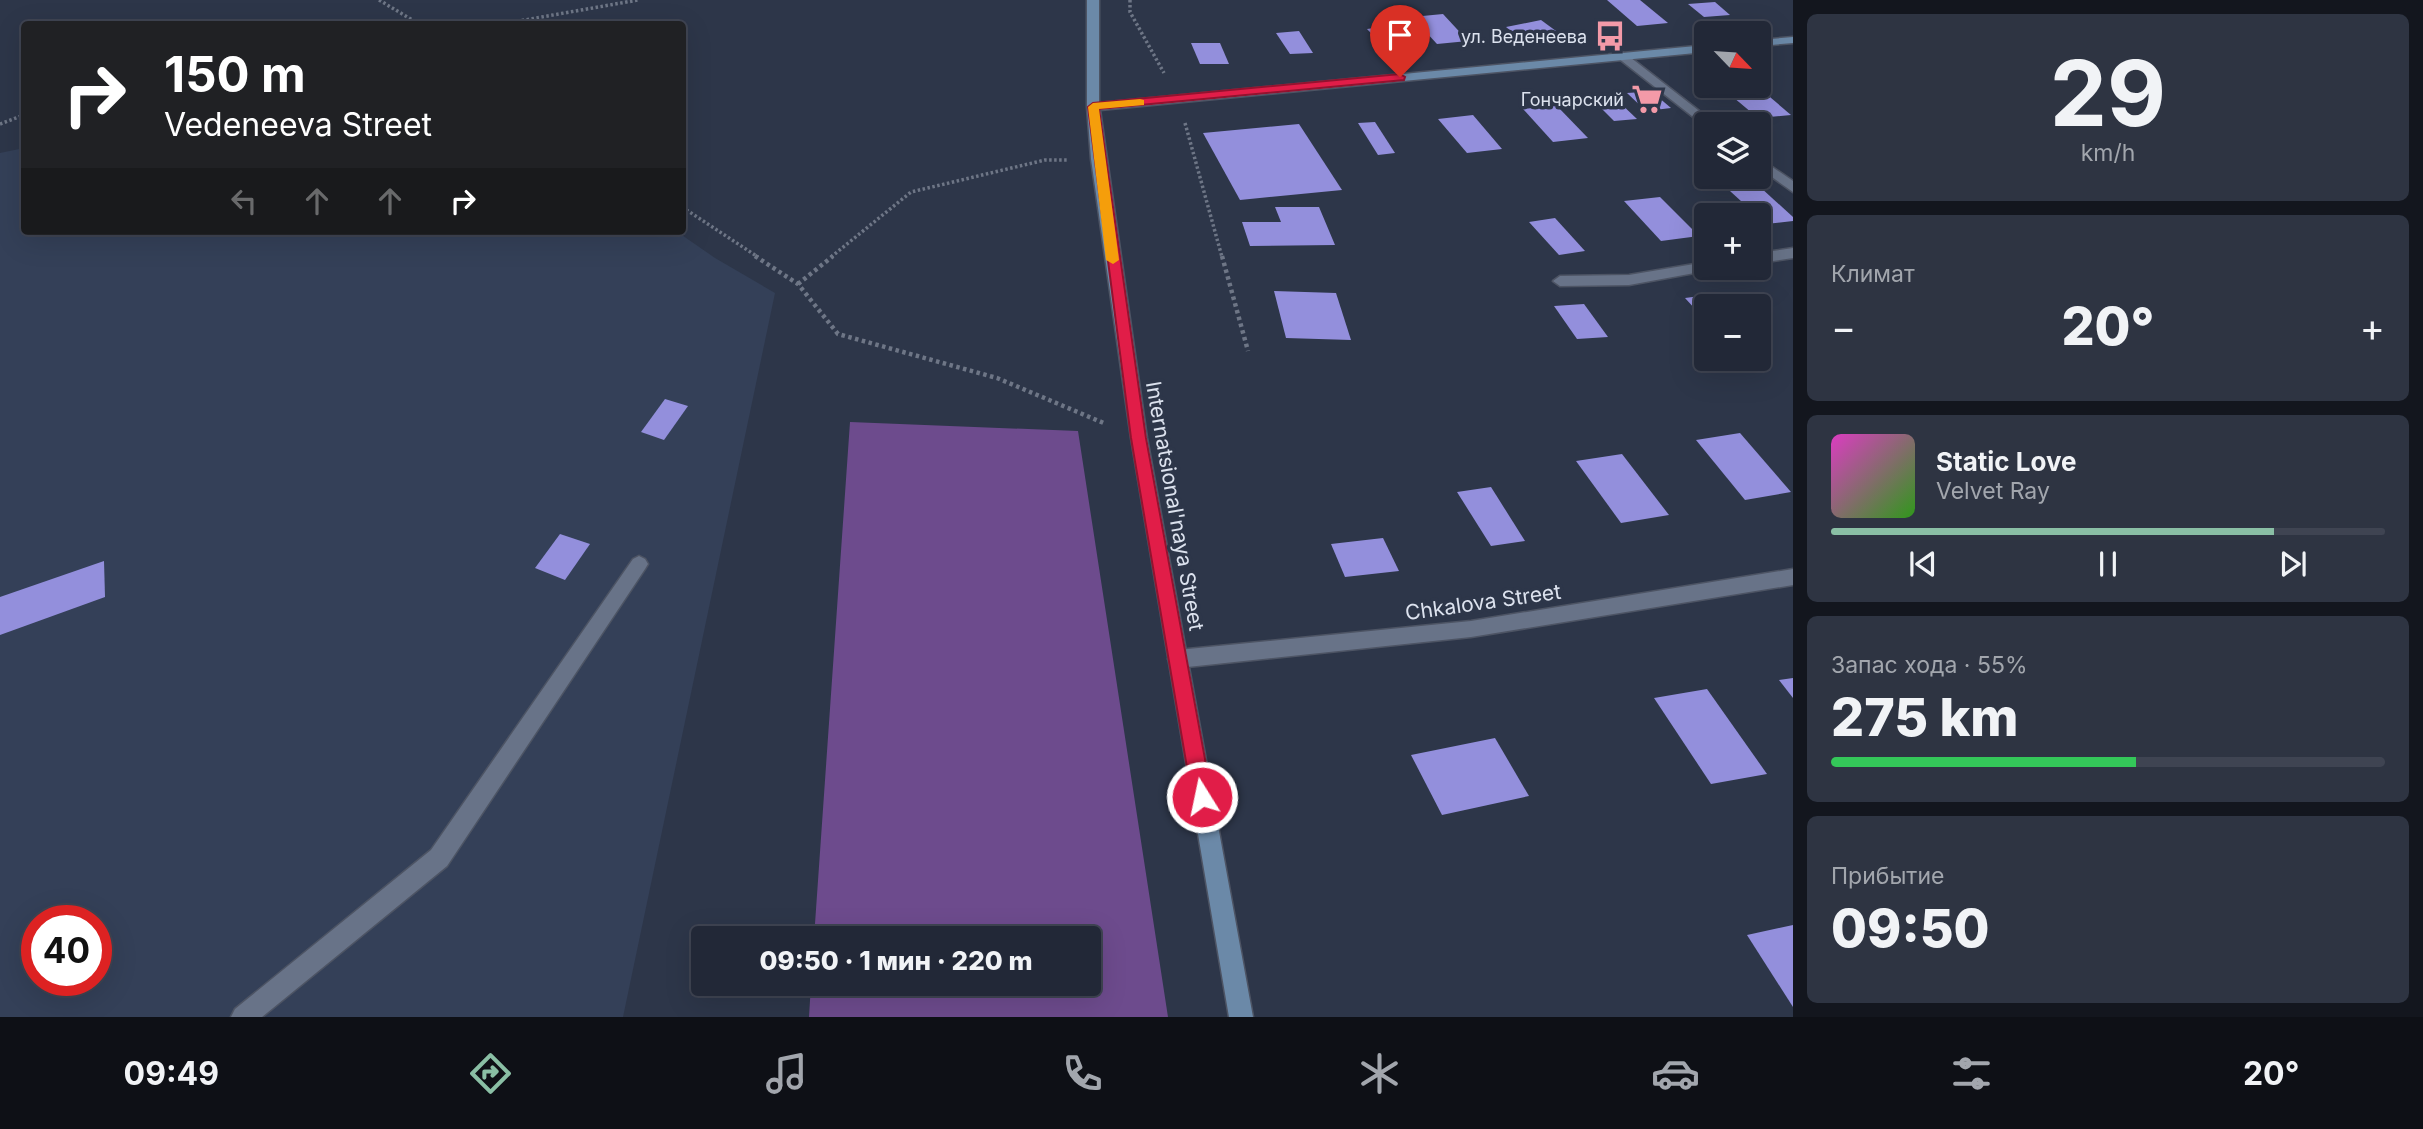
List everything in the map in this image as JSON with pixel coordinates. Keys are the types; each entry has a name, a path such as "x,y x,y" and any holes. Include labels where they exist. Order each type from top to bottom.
{"street":[{"name":"Internatsional'naya Street","path":"1093,0 1093,107 1098,159 1139,438 1241,1017"},
{"path":"1771,42 1793,40"},
{"path":"1093,107 1694,49"},
{"path":"1622,56 1694,112"},
{"path":"1771,171 1793,188"},
{"path":"1771,256 1793,253"},
{"path":"1560,281 1629,280 1694,269"},
{"path":"243,1017 439,858 639,564"},
{"name":"Chkalova Street","path":"1178,659 1471,629 1793,576"}],"path":[{"path":"379,0 414,21"},
{"path":"519,21 638,0"},
{"path":"1130,0 1130,12 1178,99 1248,351"},
{"path":"0,124 21,116"},
{"path":"798,284 911,192 1045,160 1098,159"},
{"path":"686,210 798,284 838,334 997,378 1139,438"}],"shaded area":[{"path":"21,149 21,235 682,235 775,293 623,1017 0,1017 0,153"},
{"path":"850,422 1078,431 1168,1017 809,1017 810,996 1101,996 1101,926 815,926"}],"building":[{"path":"1607,0 1640,0 1668,23 1637,26"},
{"path":"1715,2 1730,15 1704,17 1688,4"},
{"path":"1443,14 1468,41 1437,44 1412,17"},
{"path":"1541,20 1556,31 1520,38 1506,27"},
{"path":"1389,26 1409,47 1387,50 1367,29"},
{"path":"1299,31 1313,53 1290,54 1276,33"},
{"path":"1191,43 1220,43 1229,64 1200,64"},
{"path":"1651,91 1671,108 1646,111 1627,93"},
{"path":"1734,98 1771,98 1791,115 1771,117 1771,112 1751,112"},
{"path":"1617,100 1637,119 1614,121 1596,103"},
{"path":"1556,105 1588,138 1553,142 1523,109"},
{"path":"1473,115 1502,149 1467,153 1438,119"},
{"path":"1375,122 1395,153 1378,155 1358,123"},
{"path":"1299,124 1342,190 1240,200 1203,133"},
{"path":"1762,189 1793,217 1793,221 1771,223 1771,203 1743,203 1730,191"},
{"path":"1660,197 1694,231 1694,237 1661,241 1624,201"},
{"path":"1275,207 1319,207 1335,245 1250,246 1242,222 1281,222"},
{"path":"1555,218 1585,251 1559,255 1529,222"},
{"path":"1274,291 1336,293 1351,340 1286,338"},
{"path":"1694,297 1694,308 1685,298"},
{"path":"1584,304 1608,337 1577,339 1554,306"},
{"path":"665,399 688,406 664,440 641,432"},
{"path":"1740,433 1791,492 1745,500 1696,440"},
{"path":"1622,454 1669,515 1621,523 1576,461"},
{"path":"1491,487 1525,541 1491,546 1457,492"},
{"path":"560,534 590,544 565,580 535,568"},
{"path":"1383,538 1399,571 1345,577 1331,544"},
{"path":"104,561 105,597 0,635 0,597"},
{"path":"1793,678 1793,698 1779,680"},
{"path":"1707,689 1767,774 1711,784 1654,698"},
{"path":"1495,738 1529,796 1442,815 1411,755"},
{"path":"1793,925 1793,1007 1747,935"}],"slow traffic":[{"path":"1113,260 1093,107 1140,102"}],"place":[{"name":"ул. Веденеева","path":"1610,36"},
{"name":"Гончарский","path":"1647,99"}],"route":[{"path":"1202,797 1139,438 1098,159 1093,107 1400,77"}]}
